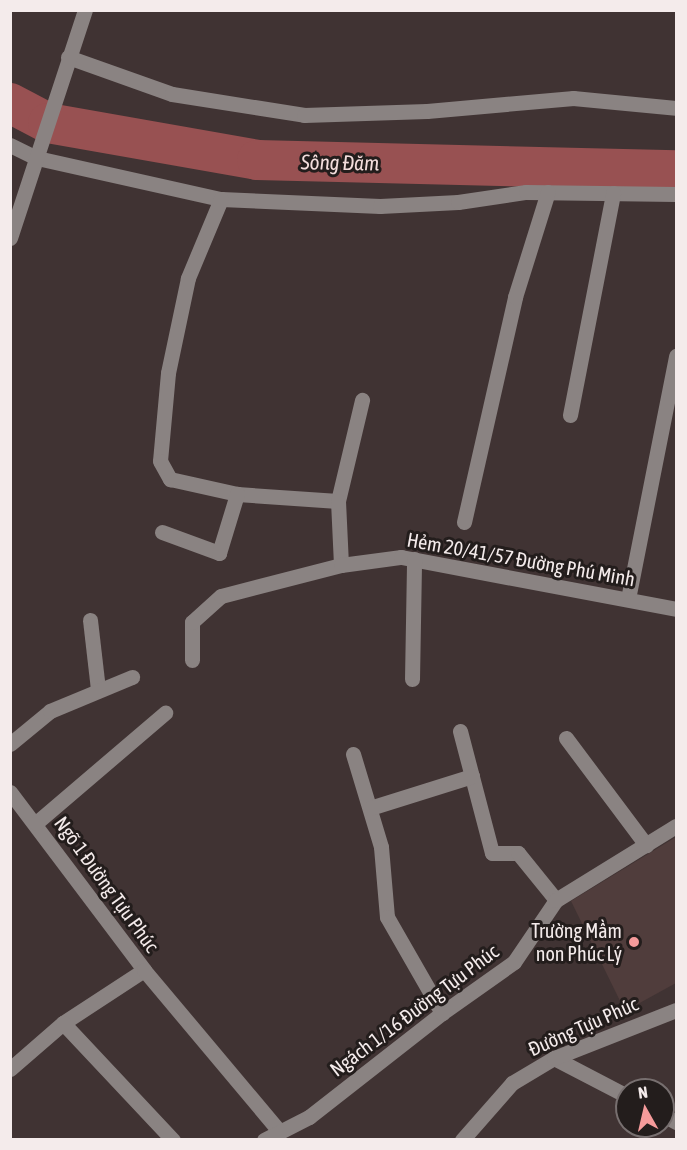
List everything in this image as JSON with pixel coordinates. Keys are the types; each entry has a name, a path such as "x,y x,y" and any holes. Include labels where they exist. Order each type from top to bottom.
{"street":[{"path":"10,238 85,10"},
{"path":"68,57 172,94 304,115 427,111 573,98 676,108"},
{"path":"10,145 220,199 380,206 548,192 676,194"},
{"path":"464,522 515,297 548,192"},
{"path":"570,415 613,193"},
{"path":"220,199 188,278 168,373 160,461 170,479 237,494 338,501"},
{"path":"628,599 676,356"},
{"path":"340,565 338,501 362,400"},
{"path":"162,532 219,553 237,494"},
{"name":"Hẻm 20/41/57 Đường Phú Minh","path":"192,660 192,622 221,596 340,565 401,557 676,609"},
{"path":"412,679 414,559"},
{"path":"90,620 98,688"},
{"path":"10,744 50,711 98,688 132,677"},
{"path":"36,823 165,713"},
{"path":"460,731 492,853 518,853 556,900"},
{"path":"566,738 646,845"},
{"path":"353,754 381,847 387,916 442,1013"},
{"path":"370,808 472,776"},
{"name":"Ngõ 1 Đường Tựu Phúc","path":"10,792 36,823 144,970 63,1023 10,1069"},
{"name":"Ngách 1/16 Đường Tựu Phúc","path":"264,1140 309,1117 442,1013 514,962 556,900 676,826"},
{"path":"144,970 279,1131"},
{"name":"Đường Tựu Phúc","path":"462,1140 512,1083 554,1058 676,1010"},
{"path":"63,1023 173,1140"},
{"path":"554,1058 615,1090"}],"shaded area":[{"name":"Trường Mầm non Phúc Lý","path":"676,837 676,983 625,1011 571,901"}],"waterway":[{"name":"Sông Đăm","path":"10,103 48,123 257,160 676,170"}],"place":[{"name":"Trường Mầm non Phúc Lý","path":"634,942"}]}
